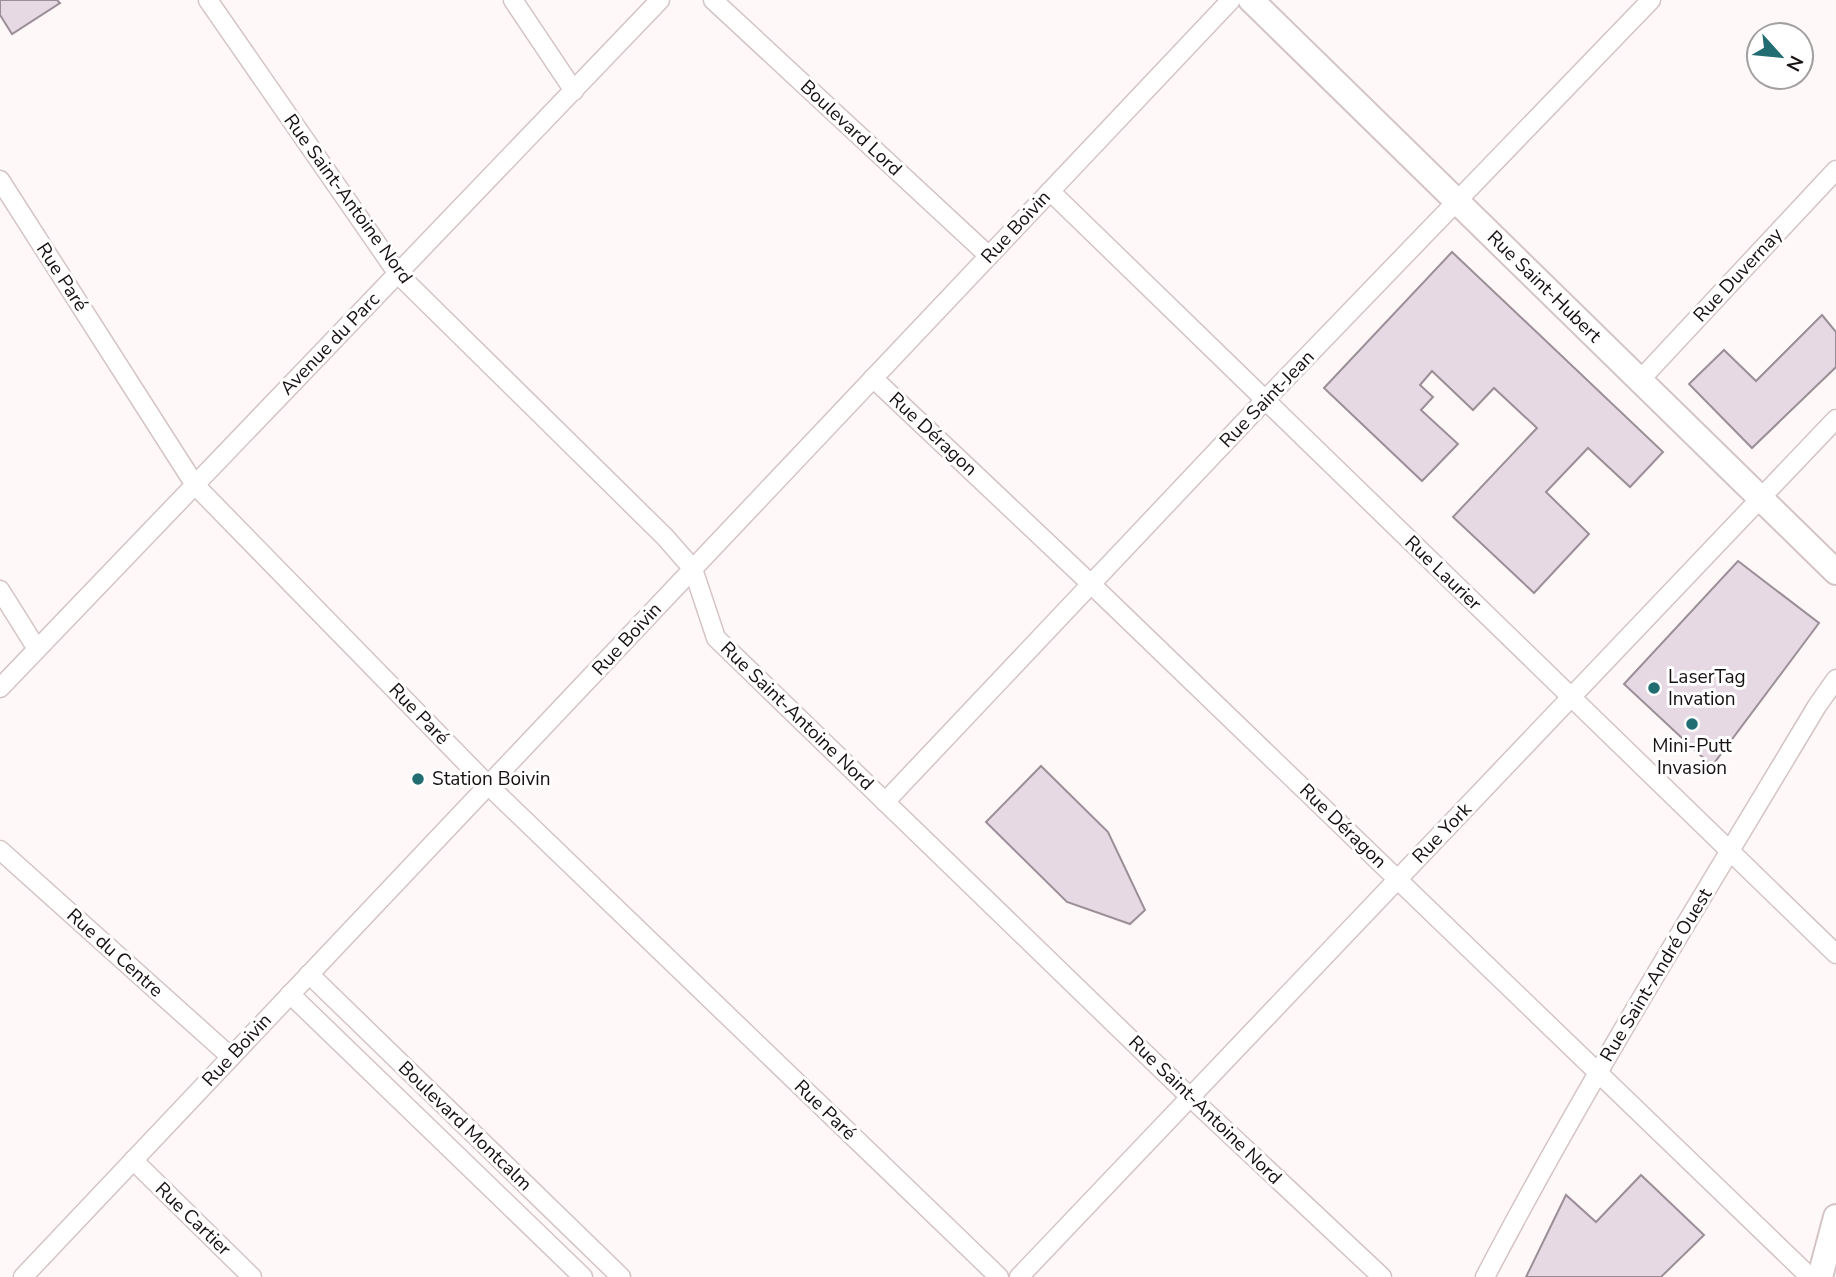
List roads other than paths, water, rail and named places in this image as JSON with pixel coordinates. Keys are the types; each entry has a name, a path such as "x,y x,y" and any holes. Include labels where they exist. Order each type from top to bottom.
{"street":[{"name":"Rue Saint-Antoine Nord","path":"208,0 398,274 665,537 692,569 716,638 1190,1097 1382,1277"},
{"path":"513,0 574,91"},
{"name":"Avenue du Parc","path":"0,688 660,0"},
{"name":"Boulevard Lord","path":"713,0 989,256"},
{"name":"Rue Boivin","path":"23,1277 1231,0"},
{"name":"Rue Saint-Hubert","path":"1251,0 1836,572"},
{"name":"Rue Saint-Jean","path":"885,802 1265,400 1651,0"},
{"name":"Rue Duvernay","path":"1640,380 1836,170"},
{"name":"Rue Paré","path":"0,180 195,485 488,785 999,1277"},
{"name":"Rue Laurier","path":"1050,191 1836,954"},
{"name":"Rue Déragon","path":"873,378 1091,584 1810,1277"},
{"name":"Rue York","path":"1019,1277 1836,419"},
{"path":"0,590 37,649"},
{"name":"Rue Saint-André Ouest","path":"1485,1277 1525,1200 1598,1073 1816,706 1836,679"},
{"name":"Rue du Centre","path":"0,850 231,1057"},
{"name":"Boulevard Montcalm","path":"309,974 621,1277"},
{"name":"Boulevard Montcalm","path":"290,994 583,1277"},
{"name":"Rue Cartier","path":"133,1160 252,1277"},
{"path":"1820,1277 1836,1217"}],"place":[{"name":"LaserTag Invation","path":"1654,688"},
{"name":"Mini-Putt Invasion","path":"1692,724"},
{"name":"Station Boivin","path":"418,779"}]}
